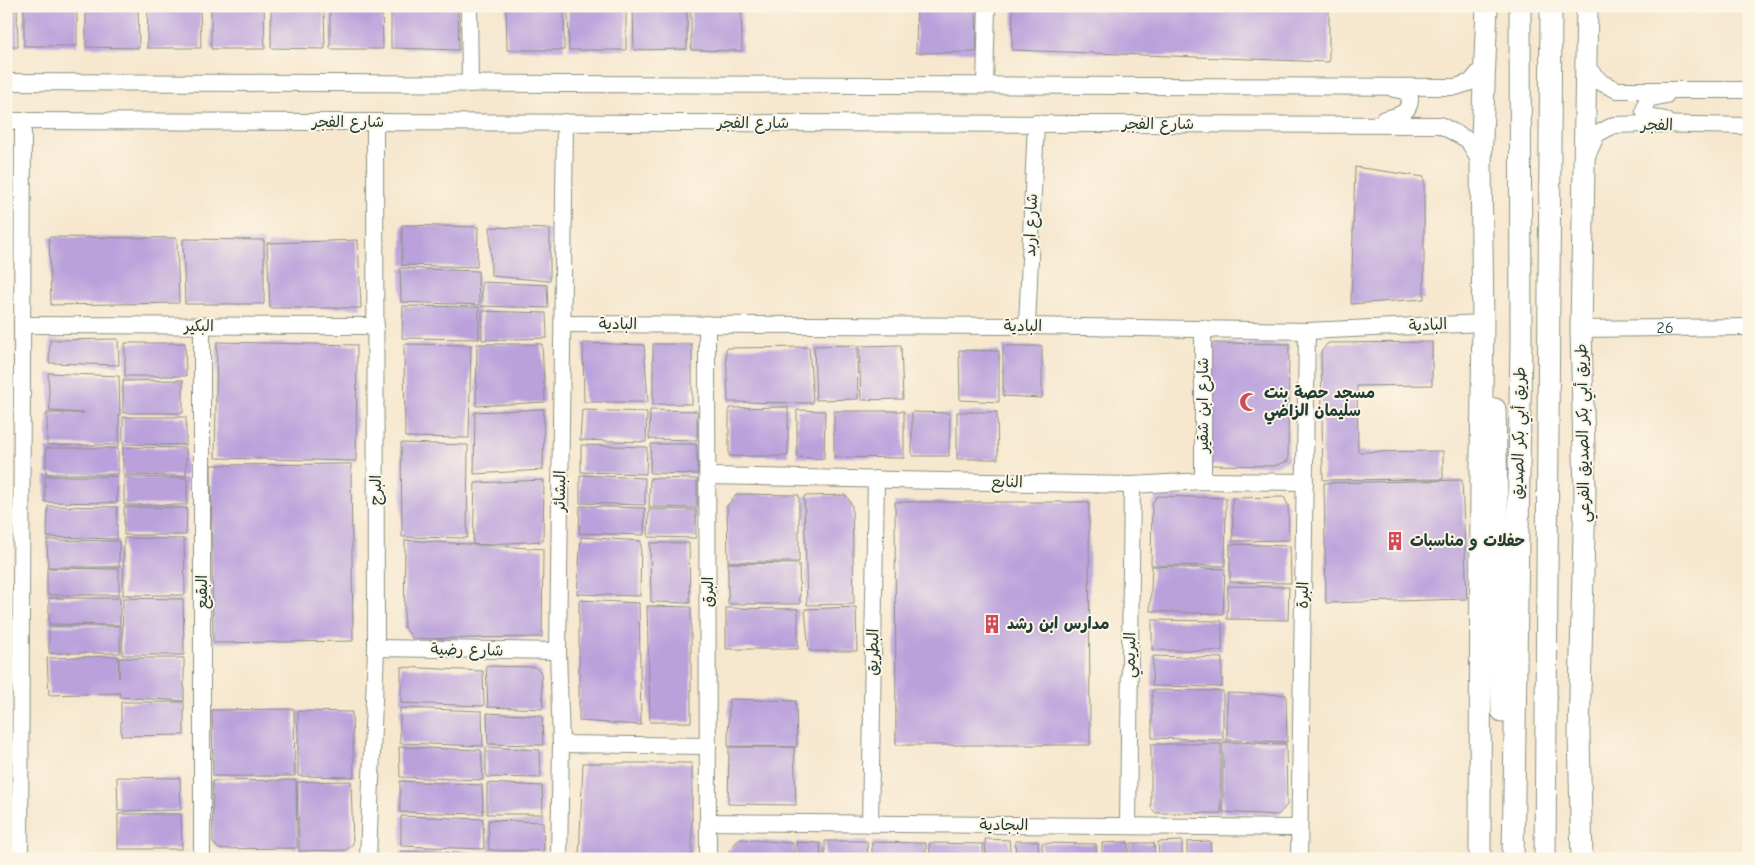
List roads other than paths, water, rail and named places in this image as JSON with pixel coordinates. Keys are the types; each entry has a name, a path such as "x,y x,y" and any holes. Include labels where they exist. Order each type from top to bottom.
{"main road":[{"path":"1480,859 1483,322 1481,164 1487,6"},
{"name":"طريق أبي بكر الصديق","path":"1513,859 1521,340 1520,6"},
{"name":"طريق أبي بكر الصديق","path":"1545,859 1551,6"},
{"name":"طريق أبي بكر الصديق الفرعي","path":"1582,859 1579,735 1585,493 1581,329 1587,6"},
{"path":"1481,164 1493,293 1506,859"},
{"path":"1572,859 1579,735"}],"street":[{"path":"469,6 470,84"},
{"path":"985,85 987,6"},
{"path":"6,82 1456,87 1471,82 1485,65"},
{"path":"1586,67 1602,83 1617,90 1749,90"},
{"path":"1355,124 1401,115 1407,110 1410,103 1410,96 1404,91 1370,87"},
{"path":"1688,90 1647,100 1644,111 1653,118 1689,126"},
{"path":"14,121 22,325 14,651 20,859"},
{"name":"شارع الفجر","path":"14,121 1440,124 1468,140 1481,164"},
{"name":"البرج","path":"368,859 376,648 375,122"},
{"name":"البشائر","path":"559,859 561,744 558,651 565,122"},
{"name":"شارع اربد","path":"1027,326 1036,124"},
{"name":"الفجر","path":"1585,160 1597,134 1614,125 1749,126"},
{"name":"البادية","path":"563,324 1027,326 1307,331 1483,322"},
{"name":"البرق","path":"707,324 708,859"},
{"name":"البكير","path":"22,325 376,326"},
{"name":"البقيع","path":"202,326 202,859"},
{"name":"26","path":"1581,329 1749,326"},
{"name":"شارع ابن شقير","path":"1203,328 1203,481"},
{"name":"البرة","path":"1299,859 1307,331"},
{"name":"النابع","path":"708,476 1132,485 1203,481 1305,482"},
{"name":"البطريق","path":"870,824 876,479"},
{"name":"البريمي","path":"1128,825 1132,485"},
{"name":"شارع رضية","path":"376,648 558,651"},
{"path":"561,744 708,746"},
{"name":"البجادية","path":"708,822 1299,828"}],"place":[{"name":"مسجد حصة بنت سليمان الزاضي","path":"1249,402"},
{"name":"حفلات و مناسبات","path":"1395,541"},
{"name":"مدارس ابن رشد","path":"992,624"}]}
